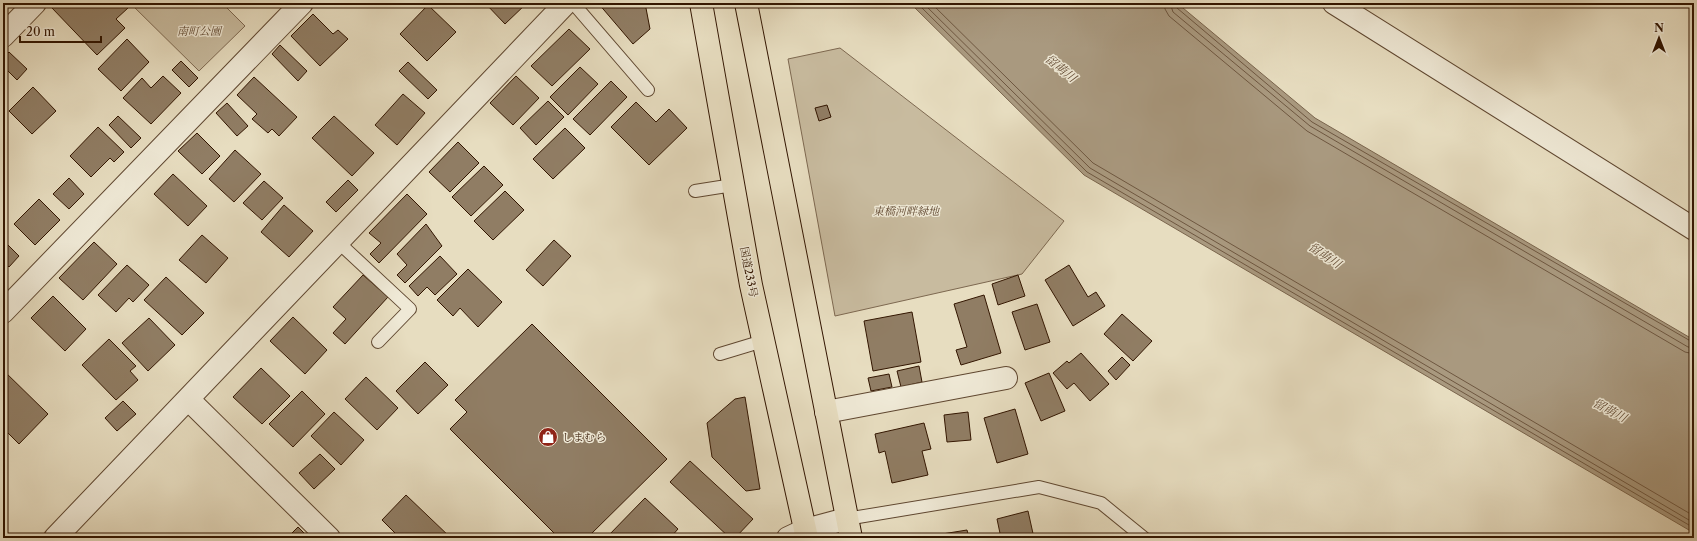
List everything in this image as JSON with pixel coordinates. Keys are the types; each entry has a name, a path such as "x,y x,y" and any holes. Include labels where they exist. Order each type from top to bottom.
{"highway":[{"name":"国道233号","path":"701,3 751,285 800,535"},
{"path":"746,3 848,529"}],"street":[{"path":"3,36 35,3"},
{"path":"3,312 302,3"},
{"path":"56,538 566,3"},
{"path":"1334,3 1694,229"},
{"path":"826,412 1006,378"},
{"path":"188,400 329,538"},
{"path":"800,535 848,529"}],"lane":[{"path":"573,3 648,90"},
{"path":"695,192 733,185"},
{"path":"338,242 410,309 378,342"},
{"path":"720,354 763,341"},
{"path":"848,529 1039,487 1101,503 1144,538"}],"green space":[{"name":"南町公園","path":"130,3 222,3 245,26 199,71"},
{"name":"東橋河畔緑地","path":"840,48 1064,221 1022,274 835,316 788,59"}],"water":[{"name":"留萌川","path":"912,3 1177,3 1315,118 1694,340 1694,533 1084,175 914,7"}],"building":[{"path":"57,3 123,3 128,8 116,19 125,28 97,55 52,8"},
{"path":"485,3 527,3 505,24"},
{"path":"598,3 645,3 650,29 633,44"},
{"path":"428,5 456,32 427,61 400,34"},
{"path":"313,14 333,34 338,30 348,39 320,66 291,36"},
{"path":"569,29 590,49 552,86 531,66"},
{"path":"127,39 149,62 121,91 98,69"},
{"path":"280,45 307,71 298,81 272,54"},
{"path":"9,52 27,69 17,80 3,66 3,58"},
{"path":"181,61 198,78 189,87 172,70"},
{"path":"408,62 437,90 428,99 399,71"},
{"path":"580,67 598,84 568,115 550,97"},
{"path":"163,76 181,93 151,124 123,98 142,78 151,88"},
{"path":"516,76 539,98 513,125 490,103"},
{"path":"254,77 297,117 279,136 272,129 268,133 252,119 257,114 237,95"},
{"path":"611,81 627,97 590,135 573,119"},
{"path":"33,87 56,111 32,134 9,111"},
{"path":"403,94 425,113 397,145 375,125"},
{"path":"548,101 564,117 536,145 520,128"},
{"path":"636,102 656,122 669,109 687,128 649,165 611,127"},
{"path":"227,103 248,126 237,136 216,113"},
{"path":"827,105 831,117 819,121 815,108"},
{"path":"118,116 141,138 131,148 109,125"},
{"path":"334,116 374,153 352,176 312,138"},
{"path":"98,127 124,152 114,162 110,158 91,177 70,156"},
{"path":"565,128 585,148 553,179 533,159"},
{"path":"197,133 220,156 202,174 178,151"},
{"path":"458,142 479,163 450,192 429,172"},
{"path":"235,150 261,174 234,202 209,179"},
{"path":"484,166 503,185 471,216 452,197"},
{"path":"173,174 207,206 188,226 154,194"},
{"path":"69,178 84,194 69,209 53,194"},
{"path":"348,180 358,190 336,212 326,202"},
{"path":"264,181 283,198 262,220 243,203"},
{"path":"505,191 524,210 493,240 474,221"},
{"path":"407,194 427,214 379,263 370,254 381,243 369,233"},
{"path":"39,199 60,220 35,245 14,224"},
{"path":"284,205 313,231 289,257 261,232"},
{"path":"426,224 442,246 405,283 397,275 407,265 397,254"},
{"path":"202,235 228,258 206,283 179,260"},
{"path":"554,240 571,256 543,286 526,270"},
{"path":"5,242 19,256 9,267 3,261 3,245"},
{"path":"94,242 117,264 83,300 59,278"},
{"path":"440,256 457,274 435,295 427,287 418,296 409,286"},
{"path":"127,265 149,285 133,302 129,298 116,312 98,295"},
{"path":"1069,265 1088,297 1096,292 1105,306 1073,326 1045,280"},
{"path":"468,269 502,302 478,327 460,308 453,316 437,300"},
{"path":"363,275 388,297 345,344 333,333 346,319 333,307"},
{"path":"1018,275 1025,296 998,305 992,284"},
{"path":"166,277 204,313 182,335 144,300"},
{"path":"984,295 1001,353 961,365 956,350 967,347 954,304"},
{"path":"53,296 86,329 65,351 31,318"},
{"path":"1037,304 1050,342 1025,350 1012,312"},
{"path":"912,312 921,362 873,371 864,321"},
{"path":"1122,314 1152,341 1133,361 1104,334"},
{"path":"293,317 327,350 305,374 270,341"},
{"path":"149,318 175,345 148,371 122,343"},
{"path":"532,324 667,459 587,538 559,538 450,429 467,412 455,400"},
{"path":"109,339 136,366 130,371 138,380 116,400 82,365"},
{"path":"1081,353 1109,384 1090,401 1074,383 1067,389 1053,373 1067,361 1069,363"},
{"path":"1122,357 1130,365 1116,380 1108,371"},
{"path":"425,362 448,385 418,414 396,391"},
{"path":"919,366 922,382 901,387 897,371"},
{"path":"261,368 290,396 262,424 233,397"},
{"path":"3,370 48,414 19,444 3,428"},
{"path":"1049,373 1065,411 1041,421 1025,383"},
{"path":"889,374 892,387 871,391 868,378"},
{"path":"366,377 398,408 377,430 345,399"},
{"path":"302,391 325,414 293,447 269,424"},
{"path":"745,397 760,489 746,491 712,457 707,423 735,399"},
{"path":"123,401 136,414 117,431 105,418"},
{"path":"1015,409 1028,454 997,463 984,418"},
{"path":"334,412 364,440 341,465 311,436"},
{"path":"968,412 971,440 947,442 944,415"},
{"path":"924,423 931,449 922,451 928,475 892,483 885,451 879,453 875,434"},
{"path":"320,454 335,469 314,489 299,473"},
{"path":"690,461 753,519 735,538 730,538 670,482"},
{"path":"406,495 451,538 400,538 382,520"},
{"path":"645,498 678,529 670,538 607,537"},
{"path":"1028,511 1034,538 1001,538 997,519"},
{"path":"298,527 309,538 287,538"},
{"path":"967,530 969,538 937,538 936,535"}],"place":[{"name":"しまむら","path":"548,437"}]}
